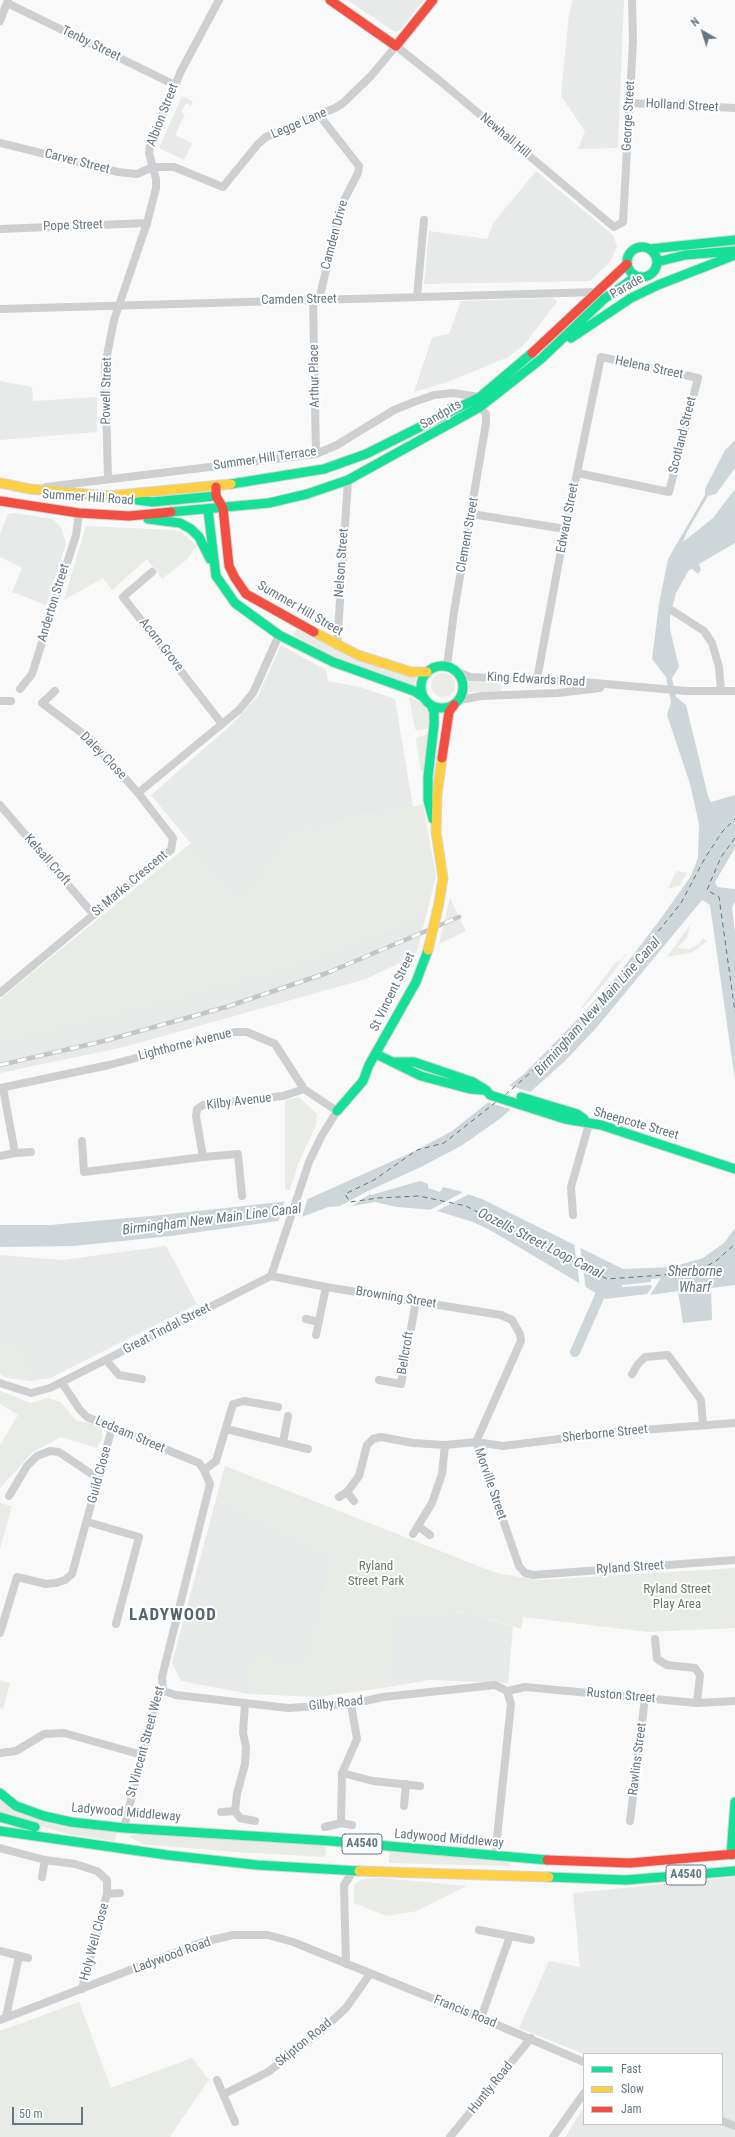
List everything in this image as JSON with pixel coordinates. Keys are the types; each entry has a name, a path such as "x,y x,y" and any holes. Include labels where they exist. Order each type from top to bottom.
{"main road":[{"path":"330,0 396,46 433,0"},
{"path":"650,249 656,257 657,262 654,272 650,275 637,276 630,271 627,264 628,256 634,250 641,247 650,249 735,240"},
{"path":"657,262 684,255 735,251"},
{"name":"Parade","path":"541,359 631,298 658,285 735,255"},
{"name":"Sandpits","path":"108,496 152,502 216,492 324,469 366,454 480,397 546,341 627,264"},
{"name":"Sandpits","path":"223,508 269,503 307,494 348,480 480,407 541,359 604,299 637,276"},
{"name":"Summer Hill Road","path":"0,483 30,490 108,496"},
{"path":"216,492 223,508"},
{"path":"216,492 208,510 214,566 216,576 229,597 250,615 278,635 344,667 414,691 431,705 443,708 457,702 464,691 464,684 458,672 447,666 439,666 427,672 422,682 423,697"},
{"name":"Summer Hill Road","path":"0,501 79,513 129,516 223,508"},
{"name":"Summer Hill Street","path":"223,508 229,566 242,589 259,603 337,646 358,655 411,672 427,672"},
{"path":"129,516 180,523 191,529 199,537 214,566"},
{"name":"St Vincent Street","path":"436,832 437,795 442,755 449,712 457,702"},
{"name":"St Vincent Street","path":"337,1111 363,1081 369,1065 416,982 428,950 439,903 443,878 436,832 428,800 428,777 434,726 434,712 431,705"},
{"name":"Sheepcote Street","path":"376,1054 421,1076 470,1089 491,1092 532,1104 565,1119 601,1125 735,1169"},
{"name":"Ladywood Middleway","path":"0,1794 16,1806 44,1816 71,1822 124,1839 257,1865 353,1871 626,1880 733,1871"},
{"path":"733,1871 735,1802"},
{"name":"A4540","path":"0,1817 97,1846"},
{"name":"Ladywood Middleway","path":"0,1831 97,1846 124,1839 331,1841 498,1857 592,1863 630,1863 733,1855"}],"street":[{"name":"Albion Street","path":"119,306 147,223 156,188 149,153 150,146 175,85 219,0"},
{"name":"George Street","path":"614,227 624,222 632,0"},
{"name":"Tenby Street","path":"7,1 175,85"},
{"path":"0,21 7,1"},
{"name":"Newhall Hill","path":"396,46 437,78 614,227"},
{"name":"Legge Lane","path":"153,167 174,167 223,187 258,144 266,137 335,108 352,95 396,46"},
{"name":"Holland Street","path":"629,103 735,108"},
{"name":"Camden Drive","path":"316,299 341,206 358,173 359,166 320,115"},
{"name":"Carver Street","path":"0,143 118,172 137,174 153,167"},
{"path":"417,297 424,220"},
{"name":"Pope Street","path":"0,229 147,223"},
{"name":"Camden Street","path":"0,309 597,292"},
{"name":"Arthur Place","path":"316,299 316,454"},
{"name":"Powell Street","path":"108,478 105,365 108,344 119,306"},
{"name":"Helena Street","path":"601,357 698,378"},
{"name":"Edward Street","path":"537,679 565,529 601,357"},
{"name":"Scotland Street","path":"577,473 669,492 698,378"},
{"name":"Summer Hill Terrace","path":"108,478 316,454 337,445 394,410 434,395 453,393 480,397"},
{"name":"Clement Street","path":"447,666 454,612 472,514 486,423 486,414 480,407"},
{"name":"Summer Hill Road","path":"30,490 108,478"},
{"name":"Nelson Street","path":"337,646 348,480"},
{"name":"Anderton Street","path":"20,689 32,674 76,534 79,513"},
{"path":"472,514 565,529"},
{"name":"Acorn Grove","path":"152,572 123,597 222,724"},
{"path":"673,611 704,631 712,643 719,667 721,691"},
{"path":"138,793 239,710 253,693 278,635"},
{"name":"King Edwards Road","path":"458,672 470,677 537,679 686,691 735,691"},
{"name":"King Edwards Road","path":"457,702 481,696 558,693 615,686"},
{"name":"Daley Close","path":"55,691 42,703 90,739 138,793"},
{"path":"0,701 11,701"},
{"name":"St Marks Crescent","path":"0,993 171,850 173,838 138,793"},
{"name":"Kelsall Croft","path":"0,805 94,915"},
{"name":"Lighthorne Avenue","path":"15,1153 2,1088 109,1065 235,1032 247,1032 275,1044 304,1089 337,1111"},
{"name":"Kilby Avenue","path":"203,1157 196,1116 197,1109 203,1105 283,1096 304,1089"},
{"name":"St Vincent Street","path":"271,1276 298,1194 320,1137 337,1111"},
{"path":"573,1215 571,1187 589,1124"},
{"path":"82,1141 84,1172 238,1154 242,1196"},
{"path":"0,1156 31,1152"},
{"name":"Browning Street","path":"271,1276 326,1287 501,1315 512,1320 518,1328"},
{"name":"Great Tindal Street","path":"62,1383 271,1276"},
{"path":"316,1335 326,1287"},
{"name":"Bellcroft","path":"379,1380 401,1384 416,1301"},
{"path":"306,1319 319,1322"},
{"name":"Morville Street","path":"518,1328 521,1341 476,1442 519,1566 525,1573"},
{"path":"632,1374 638,1364 645,1357 668,1355 701,1400 703,1425"},
{"path":"106,1360 119,1375 142,1380"},
{"path":"0,1383 31,1393 62,1383"},
{"name":"Ledsam Street","path":"62,1383 80,1410 87,1417 199,1463 204,1470"},
{"path":"204,1470 216,1461 233,1404 244,1401 278,1407"},
{"path":"283,1442 288,1416"},
{"name":"Sherborne Street","path":"347,1492 359,1476 367,1445 373,1439 381,1437 413,1444 445,1445 476,1442 503,1446 616,1432 735,1423"},
{"name":"Guild Close","path":"0,1633 17,1577 46,1584 56,1583 69,1577 74,1568 88,1522 112,1428"},
{"path":"226,1429 308,1449"},
{"path":"413,1534 432,1503 442,1474 445,1445"},
{"path":"9,1496 27,1466 37,1456 50,1451 59,1452 99,1478"},
{"name":"St Vincent Street West","path":"124,1839 156,1699 163,1691 162,1677 210,1484 204,1470"},
{"path":"339,1497 347,1492 354,1501"},
{"name":"Guild Close","path":"88,1522 139,1537 116,1624"},
{"path":"418,1526 430,1534"},
{"name":"Ryland Street","path":"525,1573 533,1575 735,1560"},
{"path":"655,1639 657,1659 667,1665 694,1668 700,1675 697,1703"},
{"name":"Gilby Road","path":"163,1691 245,1704 288,1708 351,1704 383,1697 495,1685 508,1691"},
{"name":"Ruston Street","path":"508,1691 526,1687 697,1703 735,1701"},
{"path":"498,1857 496,1847 510,1704 508,1691"},
{"name":"Rawlins Street","path":"630,1821 645,1698"},
{"path":"245,1704 243,1733 246,1747 245,1764 237,1794 236,1811 240,1818 255,1821"},
{"path":"341,1823 342,1773 357,1739 351,1704"},
{"path":"0,1753 16,1751 44,1734 64,1733 142,1756"},
{"path":"342,1773 374,1782 420,1786"},
{"path":"404,1806 406,1784"},
{"path":"221,1812 236,1811"},
{"path":"325,1827 341,1823 352,1825"},
{"name":"Holy Well Close","path":"0,1848 45,1860 75,1864 97,1871 107,1880 107,1894 82,1989"},
{"path":"42,1877 45,1860"},
{"path":"346,1964 344,1885 353,1871"},
{"name":"Holy Well Close","path":"107,1894 120,1893"},
{"path":"479,1930 531,1940"},
{"name":"Ladywood Road","path":"3,2018 203,1942 233,1935 268,1935 293,1942 346,1964"},
{"path":"481,2018 510,1936"},
{"path":"0,1951 28,1958"},
{"path":"3,2018 19,1956"},
{"name":"Francis Road","path":"346,1964 531,2038 583,2062"},
{"name":"Skipton Road","path":"224,2094 268,2072 320,2032 346,2008 370,1974"},
{"name":"Huntly Road","path":"450,2137 531,2038"},
{"path":"217,2080 235,2122"},
{"path":"553,2137 583,2094"},
{"path":"723,2121 735,2126"}],"shaded area":[{"path":"347,0 424,0 400,30 395,32"},
{"path":"573,0 624,0 618,148 578,149 585,131 561,96 569,13"},
{"path":"182,96 193,102 191,106 186,103 181,112 185,114 175,135 192,143 184,160 159,148"},
{"path":"536,171 613,235 617,246 611,261 590,281 424,284 429,231 487,239 494,222"},
{"path":"554,298 557,302 523,346 508,357 448,382 414,392 433,337 449,334 461,301"},
{"path":"0,381 32,387 33,401 97,397 97,432 0,440"},
{"path":"15,513 53,519 62,529 66,544 46,605 12,592 22,568 0,557 0,534 8,514"},
{"path":"281,645 326,670 328,681 360,687 395,699 413,807 361,815 324,827 238,901 151,795 231,725 258,696"},
{"path":"450,898 466,931 439,944"},
{"path":"428,908 416,955 366,979 124,1047 0,1073 0,1045 381,934"},
{"path":"166,1246 197,1304 50,1378 31,1381 8,1378 0,1374 0,1255 63,1260"},
{"path":"216,1499 333,1557 306,1660 249,1657 249,1694 181,1681 172,1663"},
{"path":"469,1612 513,1627 508,1683 429,1680 389,1687 394,1616"},
{"path":"735,1877 735,2137 565,2137 583,2109 583,2125 723,2125 723,2053 583,2054 519,2028 549,1961 580,1967 573,1893"}],"green space":[{"path":"86,526 174,530 181,532 197,546 186,560 162,579 147,559 112,590 103,578 64,600"},
{"path":"298,627 383,667 416,678 415,686 339,660 293,635"},
{"path":"443,673 452,676 455,685 452,694 443,697 434,694 431,685 434,676"},
{"path":"469,682 501,683 501,691 469,692"},
{"path":"409,697 419,701 428,709 430,714 429,728 418,731 415,729"},
{"path":"429,734 424,771 421,772 416,738"},
{"path":"423,804 436,876 428,908 381,934 317,961 194,996 0,1045 0,999 191,843 238,901 268,862 282,840 302,823 322,828 361,815 413,807"},
{"path":"676,871 687,873 679,886 668,889"},
{"path":"691,923 687,938 677,948 689,949 699,944 703,938 707,941 693,952 667,957"},
{"path":"627,953 605,983 583,1008 581,1008 616,962 620,961"},
{"path":"299,1097 317,1114 316,1125 298,1164 290,1190 285,1190 285,1100"},
{"path":"11,1337 21,1345 37,1380 8,1378 0,1374 0,1338"},
{"path":"0,1391 31,1403 47,1398 61,1402 76,1421 101,1424 103,1437 97,1448 61,1437 33,1452 0,1488 0,1445 18,1415 0,1404"},
{"name":"Ryland Street Park","path":"225,1466 496,1573 539,1580 735,1568 735,1628 648,1632 523,1617 521,1629 469,1612 395,1616 389,1687 318,1697 249,1694 249,1656 306,1659 333,1557 216,1499"},
{"path":"0,1503 12,1506 0,1549"},
{"path":"0,1680 10,1683 3,1709 0,1708"},
{"path":"0,1801 118,1831 114,1841 68,1834 17,1819 0,1811"},
{"path":"150,1832 324,1845 326,1852 324,1857 235,1852 142,1844 129,1836"},
{"path":"389,1850 506,1860 511,1866 389,1863"},
{"path":"383,1878 467,1886 417,1911 386,1916 354,1903 354,1885 362,1879"},
{"path":"79,2002 111,2088 192,2058 209,2080 170,2136 171,2137 0,2137 0,2031"}],"water":[{"path":"735,440 735,468 716,494 708,496 687,532 683,542 713,518 735,489 735,543 699,564 701,570 698,574 692,569 689,570 676,593 670,617 670,629 679,667 672,678 676,697 686,705 708,796 711,802 735,795 735,848 715,882 717,887 735,889 735,902 732,907 735,932 735,1080 710,905 702,900 597,1027 564,1062 501,1118 461,1146 419,1168 368,1191 371,1195 420,1181 428,1184 428,1188 440,1192 443,1187 459,1191 482,1199 623,1269 672,1267 703,1258 724,1243 735,1228 735,1285 711,1288 712,1320 683,1323 678,1291 650,1295 661,1278 651,1279 651,1282 622,1285 622,1287 651,1285 652,1287 647,1294 606,1299 490,1230 473,1222 434,1210 397,1207 375,1202 347,1207 328,1207 299,1218 171,1236 74,1246 0,1247 0,1225 50,1225 308,1199 417,1150 452,1131 524,1074 580,1017 617,976 659,921 691,876 698,858 699,824 690,784 667,715 671,702 666,677 652,659 659,604 668,559 705,495 705,489 725,450"}],"pier":[{"path":"508,1085 533,1093 513,1110 487,1102"},
{"path":"368,1191 370,1194 354,1205 344,1209 338,1207"},
{"path":"465,1191 471,1193 435,1212 428,1211"},
{"path":"308,1197 301,1220 278,1223 285,1200"},
{"path":"574,1243 580,1246 586,1290 580,1287"}],"waterway":[{"name":"Sherborne Wharf","path":"575,1352 605,1284"}],"ferry route":[{"path":"505,1095 565,1042 613,988 681,903 705,858 722,832 735,819"},
{"path":"735,838 721,857 707,890 719,897 735,1012"},
{"path":"496,1102 444,1143 417,1150 374,1180 345,1194 350,1202 378,1198 419,1196 466,1206 607,1279 691,1273 715,1262 735,1244"}],"railway":[{"path":"0,1065 104,1041 226,1007 327,973 459,917"}],"traffic: fast":[{"path":"650,249 735,240"},
{"path":"642,247 653,251 657,262 653,273 642,277 631,273 627,262 631,251 642,247"},
{"path":"657,262 685,255 734,251"},
{"path":"571,338 631,298 658,285 735,255"},
{"path":"171,512 269,503 307,494 348,480 480,407 541,359 604,299 637,276"},
{"path":"231,484 324,469 366,454 480,397 532,353"},
{"path":"130,499 152,502 216,496"},
{"path":"208,510 216,576 235,603 279,635 333,662 414,691 423,697"},
{"path":"148,519 180,523 191,529 199,537 210,559"},
{"path":"438,666 446,666 454,669 460,675 463,687 460,699 454,705 446,708 438,708 430,705 424,699 421,691 421,683 424,675 430,669 438,666"},
{"path":"431,705 434,712 434,725 428,777 428,800 433,819"},
{"path":"337,1111 363,1081 369,1065 416,982 428,950"},
{"path":"376,1054 421,1076 470,1089 483,1090"},
{"path":"393,1062 414,1062 473,1082 486,1090 490,1095 565,1119 601,1125 735,1169"},
{"path":"521,1097 577,1114 584,1119"},
{"path":"0,1793 16,1806 44,1816 71,1822 124,1828 331,1841 547,1860"},
{"path":"731,1855 735,1802"},
{"path":"0,1817 35,1827"},
{"path":"0,1831 167,1855 257,1865 359,1871"},
{"path":"549,1877 626,1880 735,1871"}],"traffic: slow":[{"path":"0,483 30,489 108,496 231,484"},
{"path":"314,632 358,655 411,672 427,672"},
{"path":"439,903 443,878 436,832 437,795 442,758"},
{"path":"428,950 439,903"},
{"path":"359,1871 549,1877"}],"traffic: jam":[{"path":"330,0 396,46 433,0"},
{"path":"532,353 627,264"},
{"path":"216,487 216,496 223,508 229,566 235,578 246,594 314,632"},
{"path":"0,501 79,513 129,516 171,512"},
{"path":"442,758 449,712 454,705"},
{"path":"547,1860 630,1863 735,1854"}],"district":[{"name":"LADYWOOD","path":"173,1616"}],"water label":[{"name":"Birmingham New Main Line Canal","path":"598,1007"},
{"name":"Birmingham New Main Line Canal","path":"212,1220"},
{"name":"Oozells Street Loop Canal","path":"540,1244"}],"park label":[{"name":"Ryland Street Play Area","path":"677,1598"}]}
